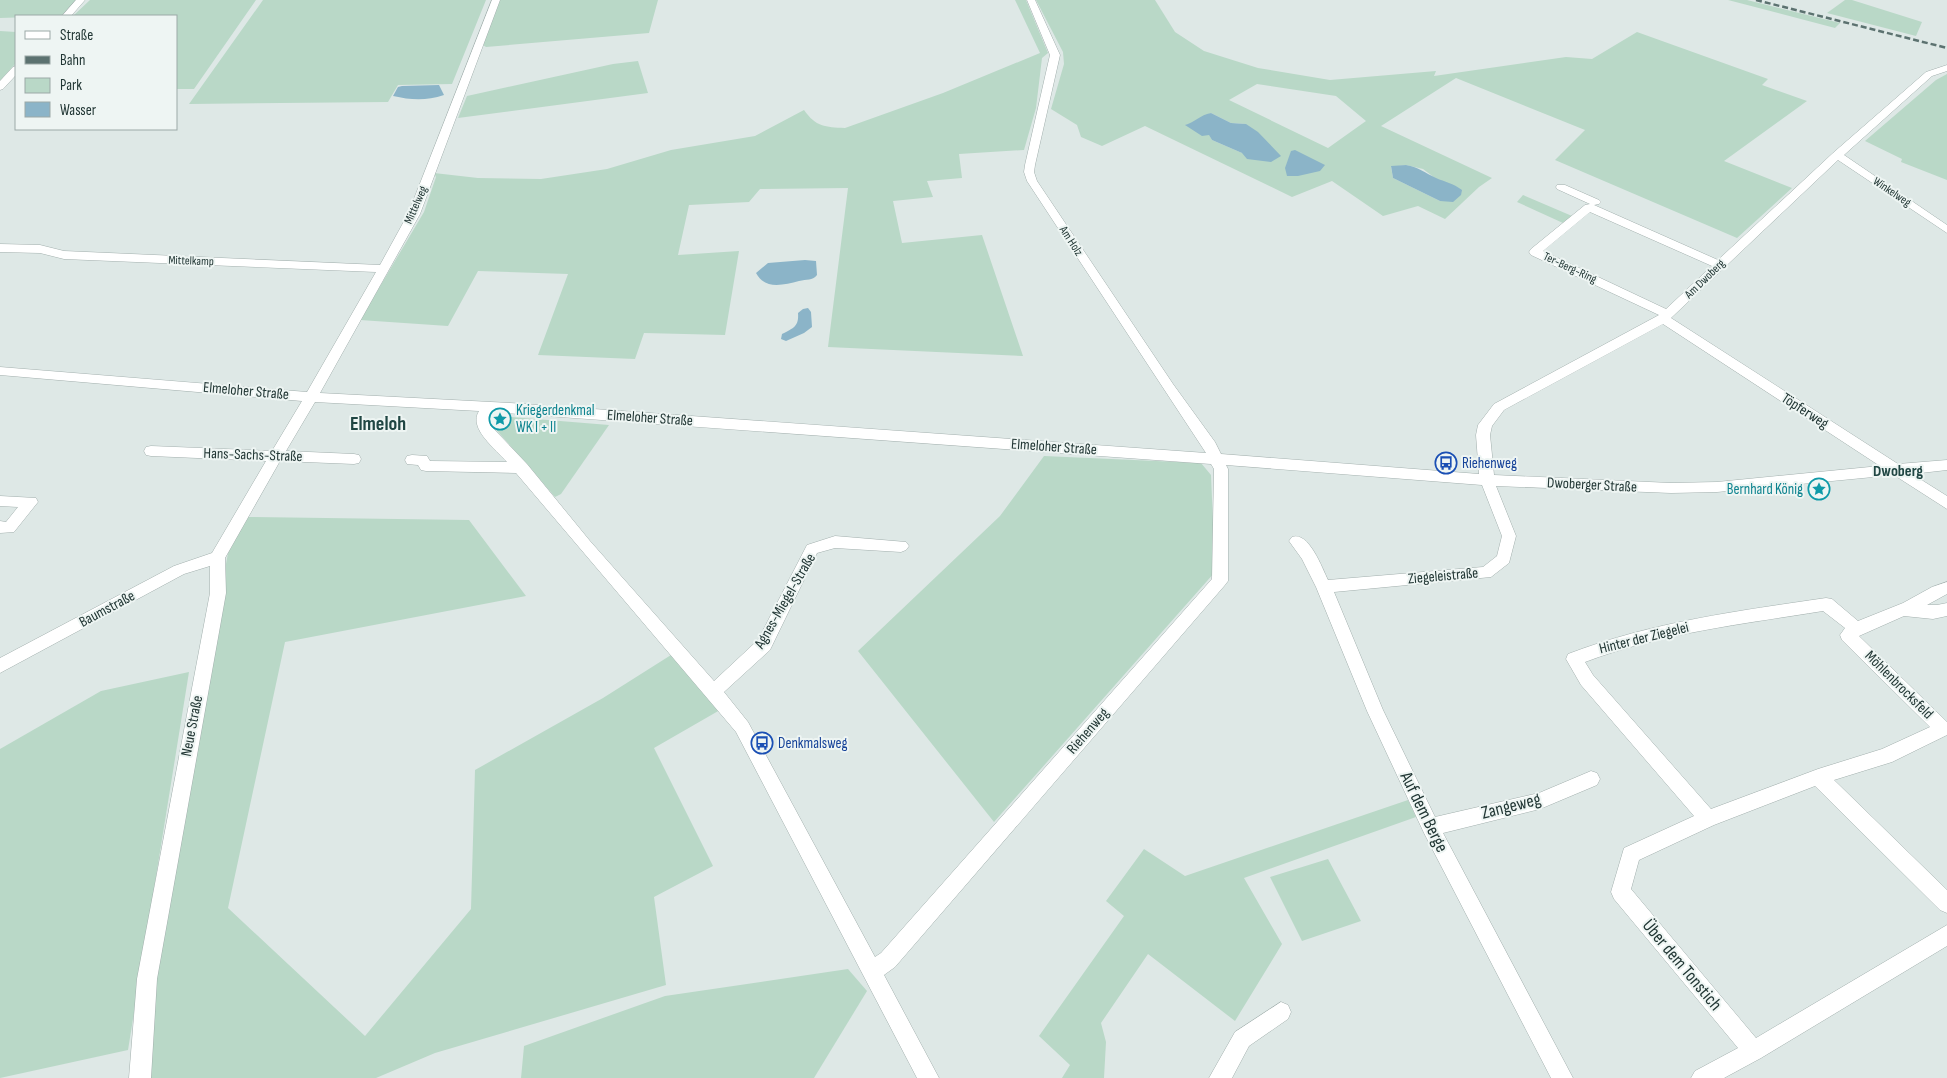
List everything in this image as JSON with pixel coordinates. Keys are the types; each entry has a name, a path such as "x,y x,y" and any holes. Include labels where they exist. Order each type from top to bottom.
{"street":[{"path":"67,15 81,0"},
{"name":"Mittelweg","path":"311,397 414,214 496,0"},
{"name":"Am Holz","path":"1031,0 1055,55 1030,165 1029,172 1032,181 1168,387 1210,446 1213,458"},
{"name":"Am Dwoberg","path":"1488,480 1483,435 1485,425 1499,407 1666,317 1836,155 1929,74 1947,68"},
{"path":"0,87 15,70"},
{"name":"Winkelweg","path":"1836,155 1947,230"},
{"path":"1561,187 1719,265"},
{"name":"Ter-Berg-Ring","path":"1594,203 1535,252 1666,317"},
{"name":"Mittelkamp","path":"0,248 40,249 64,255 384,269"},
{"name":"Töpferweg","path":"1666,317 1947,503"},
{"name":"Elmeloher Straße","path":"0,372 311,397 1238,460"},
{"path":"217,558 274,457 311,397"},
{"path":"486,408 482,417 483,426 522,468 742,727 928,1078"},
{"name":"Hans-Sachs-Straße","path":"151,452 354,458"},
{"name":"Riehenweg","path":"872,971 888,960 1220,581 1221,469 1213,458"},
{"path":"412,460 422,460 426,466 522,468"},
{"name":"Dwoberger Straße","path":"1238,460 1488,480 1671,488 1717,487 1947,465"},
{"name":"Ziegeleistraße","path":"1324,587 1486,573 1504,558 1509,536 1488,480"},
{"path":"0,501 31,502 9,528 0,527"},
{"name":"Auf dem Berge","path":"1297,541 1308,554 1324,587 1375,711 1430,827 1562,1078"},
{"name":"Agnes-Miegel-Straße","path":"713,691 730,678 764,645 812,549 835,542 901,546"},
{"name":"Baumstraße","path":"0,666 180,570 217,558"},
{"name":"Neue Straße","path":"140,1078 147,980 218,593 217,558"},
{"path":"1856,628 1908,608 1947,588"},
{"name":"Hinter der Ziegelei","path":"1708,819 1587,680 1574,659 1607,645 1678,627 1826,604 1856,628"},
{"path":"1908,608 1930,613 1937,613 1947,609"},
{"name":"Möhlenbrocksfeld","path":"1818,777 1886,756 1943,729 1848,635 1856,628"},
{"path":"1818,777 1947,903"},
{"name":"Über dem Tonstich","path":"1754,1051 1621,892 1631,854 1708,819 1818,777"},
{"name":"Zangeweg","path":"1430,827 1540,801 1591,779"},
{"path":"1702,1078 1754,1051 1947,935"},
{"path":"1220,1078 1242,1039 1281,1012"}],"green space":[{"path":"0,0 76,0 62,15 15,15 15,18 0,18"},
{"path":"90,0 256,0 194,89 178,89 178,15 74,15"},
{"path":"263,0 486,0 452,84 398,85 388,102 189,104"},
{"path":"500,0 658,0 649,33 486,47 483,45"},
{"path":"1015,0 1026,0 1048,53 1042,58 1036,108 1024,150 959,154 962,178 927,181 933,197 893,201 902,243 982,235 1023,356 828,347 848,188 760,189 749,202 689,205 678,255 739,251 725,335 644,333 635,359 538,355 568,274 478,271 448,326 360,320 424,212 436,177 434,173 478,178 541,179 607,169 671,150 755,136 804,110 817,123 845,128 943,93 1040,53"},
{"path":"1036,0 1155,0 1175,32 1204,51 1258,68 1330,80 1436,71 1434,76 1566,57 1592,59 1637,32 1768,79 1762,85 1807,101 1724,161 1792,188 1737,238 1555,160 1585,130 1456,78 1381,126 1492,178 1479,187 1445,219 1418,206 1383,216 1332,181 1292,197 1145,126 1102,146 1081,137 1077,125 1051,109 1064,64 1063,52","holes":["1257,84 1336,96 1366,121 1328,148 1229,100","1211,113 1231,123 1246,124 1242,153 1212,140 1209,134 1186,125","1406,165 1423,169 1435,178 1440,201 1393,178 1391,167"]},
{"path":"1728,0 1747,0 1840,23 1835,28"},
{"path":"1845,0 1852,0 1922,22 1916,36 1827,13"},
{"path":"0,31 15,32 15,64 0,81"},
{"path":"638,61 648,93 458,118 467,96 613,64"},
{"path":"1947,74 1947,180 1901,162 1902,159 1865,141 1936,80"},
{"path":"1523,195 1572,216 1563,223 1517,202"},
{"path":"500,416 609,425 561,494 555,497 492,425"},
{"path":"1044,456 1201,463 1211,475 1215,572 994,822 858,651 1000,516"},
{"path":"248,517 469,520 526,596 285,642 228,908 365,1036 471,909 475,770 603,698 671,655 720,710 654,748 713,866 654,897 666,985 435,1053 376,1078 150,1078 153,982 207,668 228,553"},
{"path":"189,672 128,1050 0,1078 0,749 101,691"},
{"path":"1408,800 1416,817 1244,878 1282,944 1235,1021 1148,954 1101,1023 1106,1042 1104,1078 1062,1078 1070,1065 1039,1036 1124,916 1106,901 1144,849 1185,876"},
{"path":"1328,859 1361,921 1302,941 1270,877"},
{"path":"848,969 867,991 814,1078 521,1078 524,1046 665,996"}],"water":[{"path":"439,85 444,95 437,97 418,99 393,96 398,87 402,86"},
{"path":"1211,113 1231,123 1246,124 1258,132 1281,156 1271,162 1247,159 1242,153 1212,140 1209,135 1202,136 1185,125"},
{"path":"1295,150 1325,165 1320,171 1298,176 1287,176 1285,168 1291,151"},
{"path":"1406,165 1455,186 1462,190 1461,195 1453,202 1440,201 1393,178 1391,166"},
{"path":"816,261 817,275 811,279 775,285 764,282 756,273 768,263"},
{"path":"808,308 811,312 812,327 786,341 781,339 782,334 797,324 798,313"}],"railway":[{"path":"1756,0 1947,48"}],"place":[{"name":"Kriegerdenkmal WK I + II","path":"500,419"},
{"name":"Riehenweg","path":"1446,463"},
{"name":"Bernhard König","path":"1819,489"},
{"name":"Denkmalsweg","path":"762,743"}],"district":[{"name":"Elmeloh","path":"378,424"},
{"name":"Dwoberg","path":"1898,471"}]}
